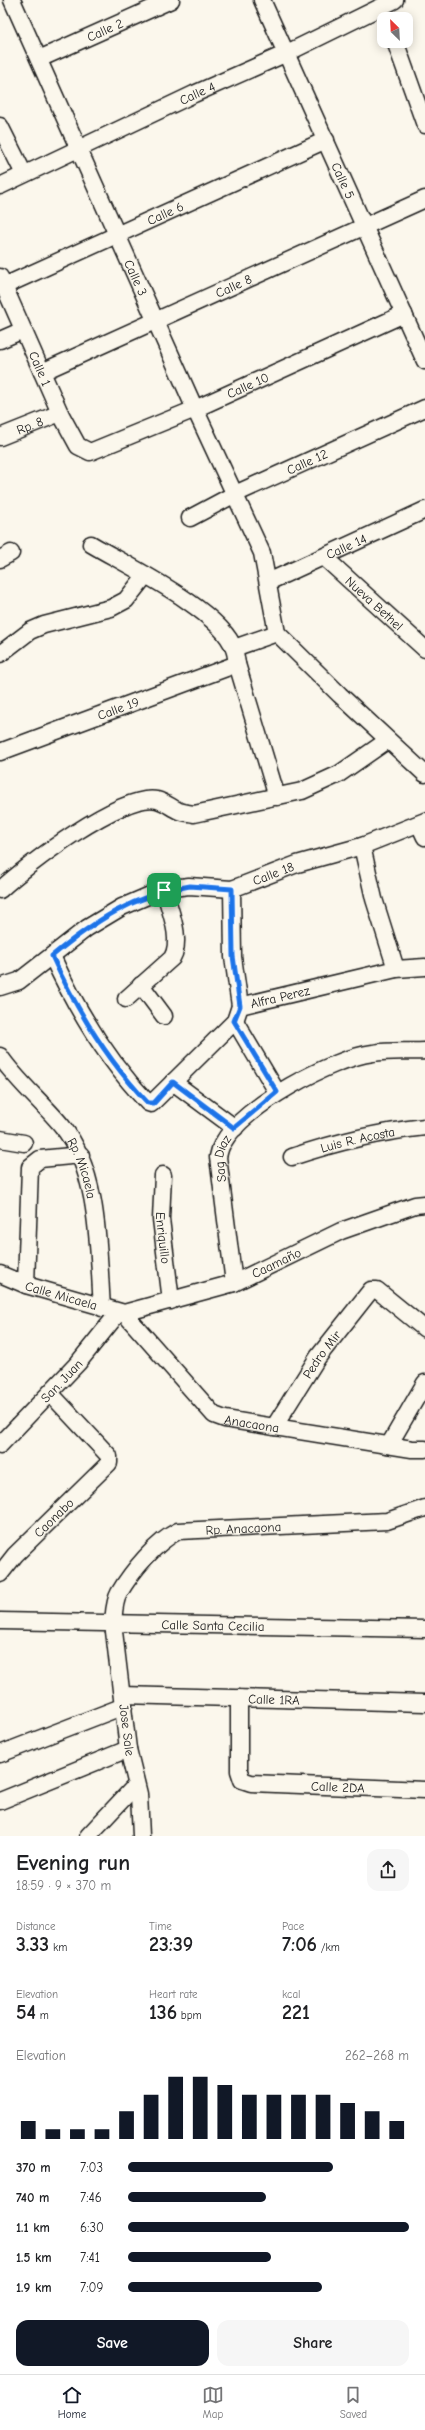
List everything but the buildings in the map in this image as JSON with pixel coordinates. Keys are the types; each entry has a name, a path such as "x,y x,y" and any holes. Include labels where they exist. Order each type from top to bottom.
{"street":[{"name":"Calle 3","path":"12,0 195,409 236,494 262,553 277,633"},
{"name":"Calle 2","path":"39,59 171,0"},
{"name":"Calle 5","path":"262,0 425,361"},
{"name":"Calle 4","path":"0,186 387,6"},
{"path":"398,48 419,92 425,125"},
{"path":"0,126 24,174"},
{"name":"Calle 6","path":"2,282 117,235 326,140"},
{"name":"Calle 8","path":"42,372 425,199"},
{"name":"Calle 1","path":"2,282 60,414 78,446 90,452"},
{"name":"Calle 10","path":"90,452 195,409 404,314"},
{"path":"0,340 23,330"},
{"name":"Calle 12","path":"190,518 236,494 425,408"},
{"name":"Rp. 8","path":"0,437 60,414"},
{"name":"Calle 14","path":"268,582 325,558 425,510"},
{"path":"91,544 189,600 222,631 234,648 237,664 277,797"},
{"name":"Nueva Bethel","path":"325,558 425,649"},
{"path":"0,654 30,631 44,625 111,608 126,600 145,576"},
{"path":"234,648 277,633 425,774"},
{"name":"Calle 19","path":"0,752 237,664"},
{"path":"0,890 52,848 94,822 143,800 157,800 180,812 194,814 302,791 339,774 388,740"},
{"name":"Calle 18","path":"0,987 19,981 87,928 122,907 164,890 190,886 232,889 297,864 423,827"},
{"path":"362,846 374,899 396,969"},
{"path":"232,889 233,956 237,1013 277,1092"},
{"path":"126,999 175,952 176,940 164,890"},
{"path":"52,956 67,990 101,1046 125,1079 148,1103 154,1103 237,1013"},
{"name":"Alfra Perez","path":"237,1013 396,969 425,967"},
{"path":"141,985 164,1016"},
{"name":"Sag Diaz","path":"234,1283 218,1157 222,1143 234,1128 277,1092 355,1057 374,1053 425,1051"},
{"name":"Rp. Micaela","path":"0,1056 63,1127 81,1155 94,1213 102,1308"},
{"path":"173,1082 234,1128"},
{"name":"Luis R. Acosta","path":"292,1157 338,1142 388,1131 425,1127"},
{"path":"0,1139 24,1143"},
{"path":"26,1285 30,1167 40,1159 81,1155"},
{"name":"Enriquillo","path":"164,1175 161,1219 171,1301"},
{"name":"Caamaño","path":"121,1312 171,1301 234,1283 341,1231 416,1205 425,1204"},
{"name":"Calle Micaela","path":"0,1275 26,1285 102,1308 121,1312"},
{"name":"Pedro Mir","path":"274,1427 318,1357 367,1294 372,1290 377,1290 425,1329"},
{"name":"Anacaona","path":"121,1312 214,1415 225,1420 389,1445 425,1449"},
{"name":"San. Juan","path":"0,1445 78,1364 121,1312"},
{"path":"389,1445 425,1383"},
{"name":"Caonabo","path":"0,1574 15,1555 109,1463 109,1456 50,1393"},
{"name":"Rp. Anacaona","path":"113,1623 114,1606 119,1594 159,1543 178,1531 387,1521 425,1508"},
{"name":"Calle Santa Cecilia","path":"0,1621 425,1629"},
{"name":"Jose Sale","path":"113,1623 128,1749 136,1785 141,1836"},
{"name":"Calle 1RA","path":"123,1700 239,1698 425,1703"},
{"name":"Calle 2DA","path":"239,1698 239,1770 242,1780 251,1783 425,1790"},
{"path":"0,1754 123,1700"},
{"path":"0,1801 128,1749"},
{"path":"88,1836 136,1785"}],"route":[{"path":"190,886 208,889 232,889 233,956 240,1006 234,1021 277,1092 234,1128 173,1082 154,1103 148,1103 125,1079 101,1046 67,990 52,956 87,928 122,907 164,890 190,886"}]}
